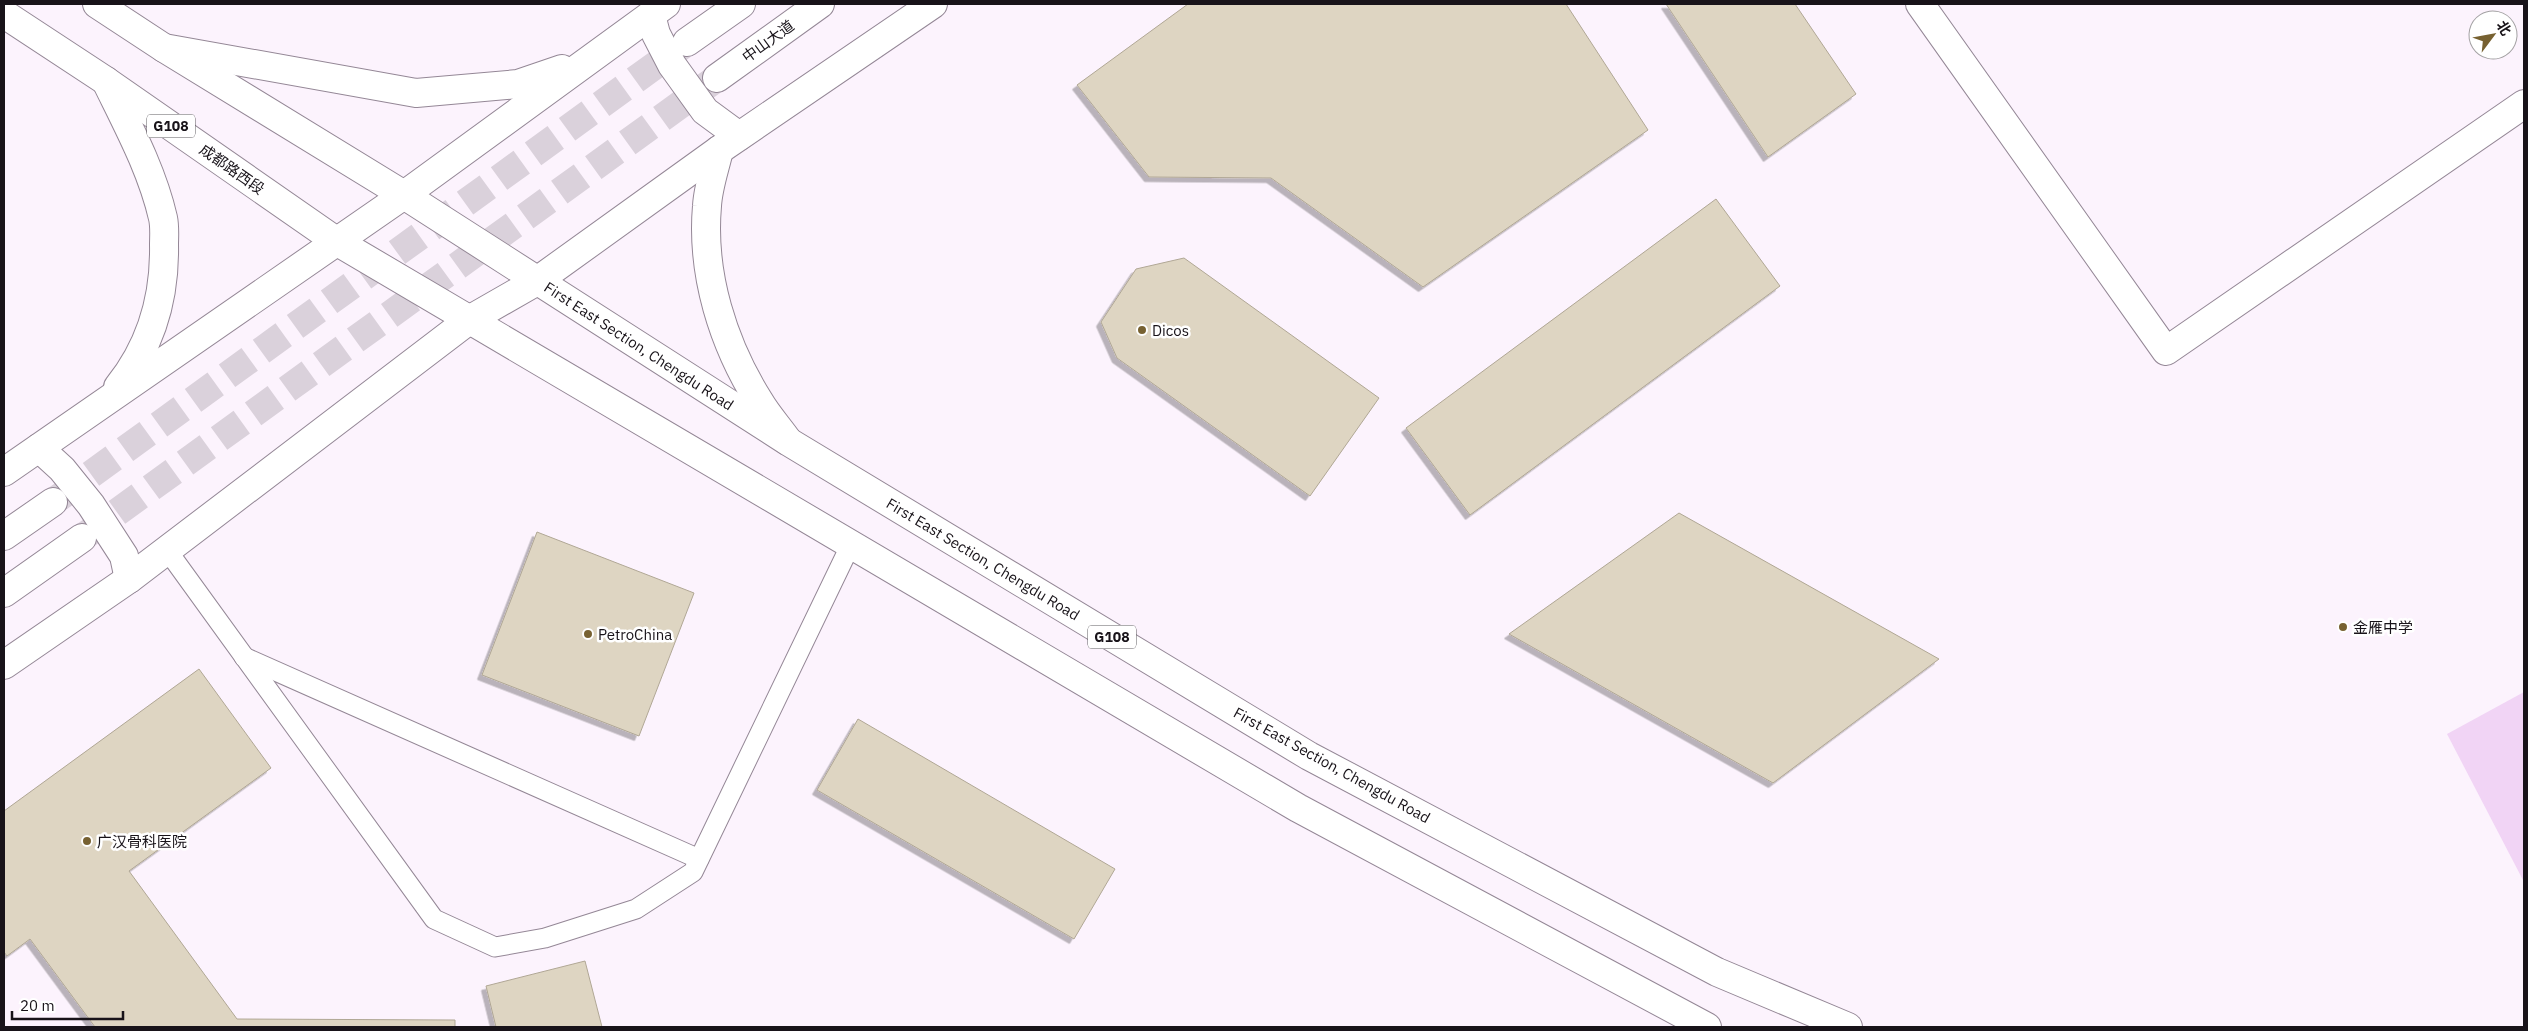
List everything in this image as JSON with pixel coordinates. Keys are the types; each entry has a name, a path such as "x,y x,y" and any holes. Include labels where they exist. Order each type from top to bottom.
{"main road":[{"name":"G108","path":"97,4 164,48 404,195"},
{"path":"687,42 740,4"},
{"name":"中山大道","path":"717,78 820,4"},
{"path":"4,666 130,579 469,320 537,280 729,143 933,4"},
{"path":"1920,4 2166,351 2524,104"},
{"path":"658,9 656,34 672,65 729,143"},
{"path":"4,472 404,195 658,9"},
{"name":"成都路西段","path":"4,14 106,81 336,241"},
{"path":"164,48 416,93 518,84 591,58"},
{"path":"106,81 148,171 164,220 164,275 152,330 130,373 108,400"},
{"path":"729,143 707,213 706,256 715,303 732,346 758,401 789,442"},
{"name":"First East Section, Chengdu Road","path":"404,195 789,442 1310,756 1718,972 1848,1027"},
{"name":"G108","path":"336,241 1298,808 1707,1027"},
{"path":"39,448 62,469 92,505 124,556 130,579"},
{"path":"4,536 53,502"},
{"path":"4,592 82,538"}],"lane":[{"path":"167,550 434,919 495,947 544,938 636,909 693,872 851,544"},
{"path":"243,656 699,859"}],"shaded area":[{"path":"2524,692 2524,882 2447,734"}],"building":[{"path":"1188,4 1566,4 1648,130 1423,287 1271,178 1149,177 1077,85"},
{"path":"1666,4 1795,4 1856,94 1768,157"},
{"path":"1716,199 1780,286 1470,515 1406,428"},
{"path":"1184,258 1379,398 1310,496 1117,358 1101,322 1136,269"},
{"path":"1679,513 1939,659 1773,783 1509,634"},
{"name":"PetroChina","path":"537,532 694,593 639,736 482,675"},
{"name":"广汉骨科医院","path":"199,669 271,768 129,871 237,1019 455,1020 455,1027 95,1027 30,939 7,956 4,952 4,811"},
{"path":"858,719 1115,869 1074,939 817,790"},
{"path":"585,961 602,1027 496,1027 486,986"}],"tunnel":[{"path":"57,499 686,43"},
{"path":"83,537 717,78"}],"place":[{"name":"Dicos","path":"1142,330"},
{"name":"金雁中学","path":"2343,627"},
{"name":"PetroChina","path":"588,634"},
{"name":"广汉骨科医院","path":"87,841"}]}
